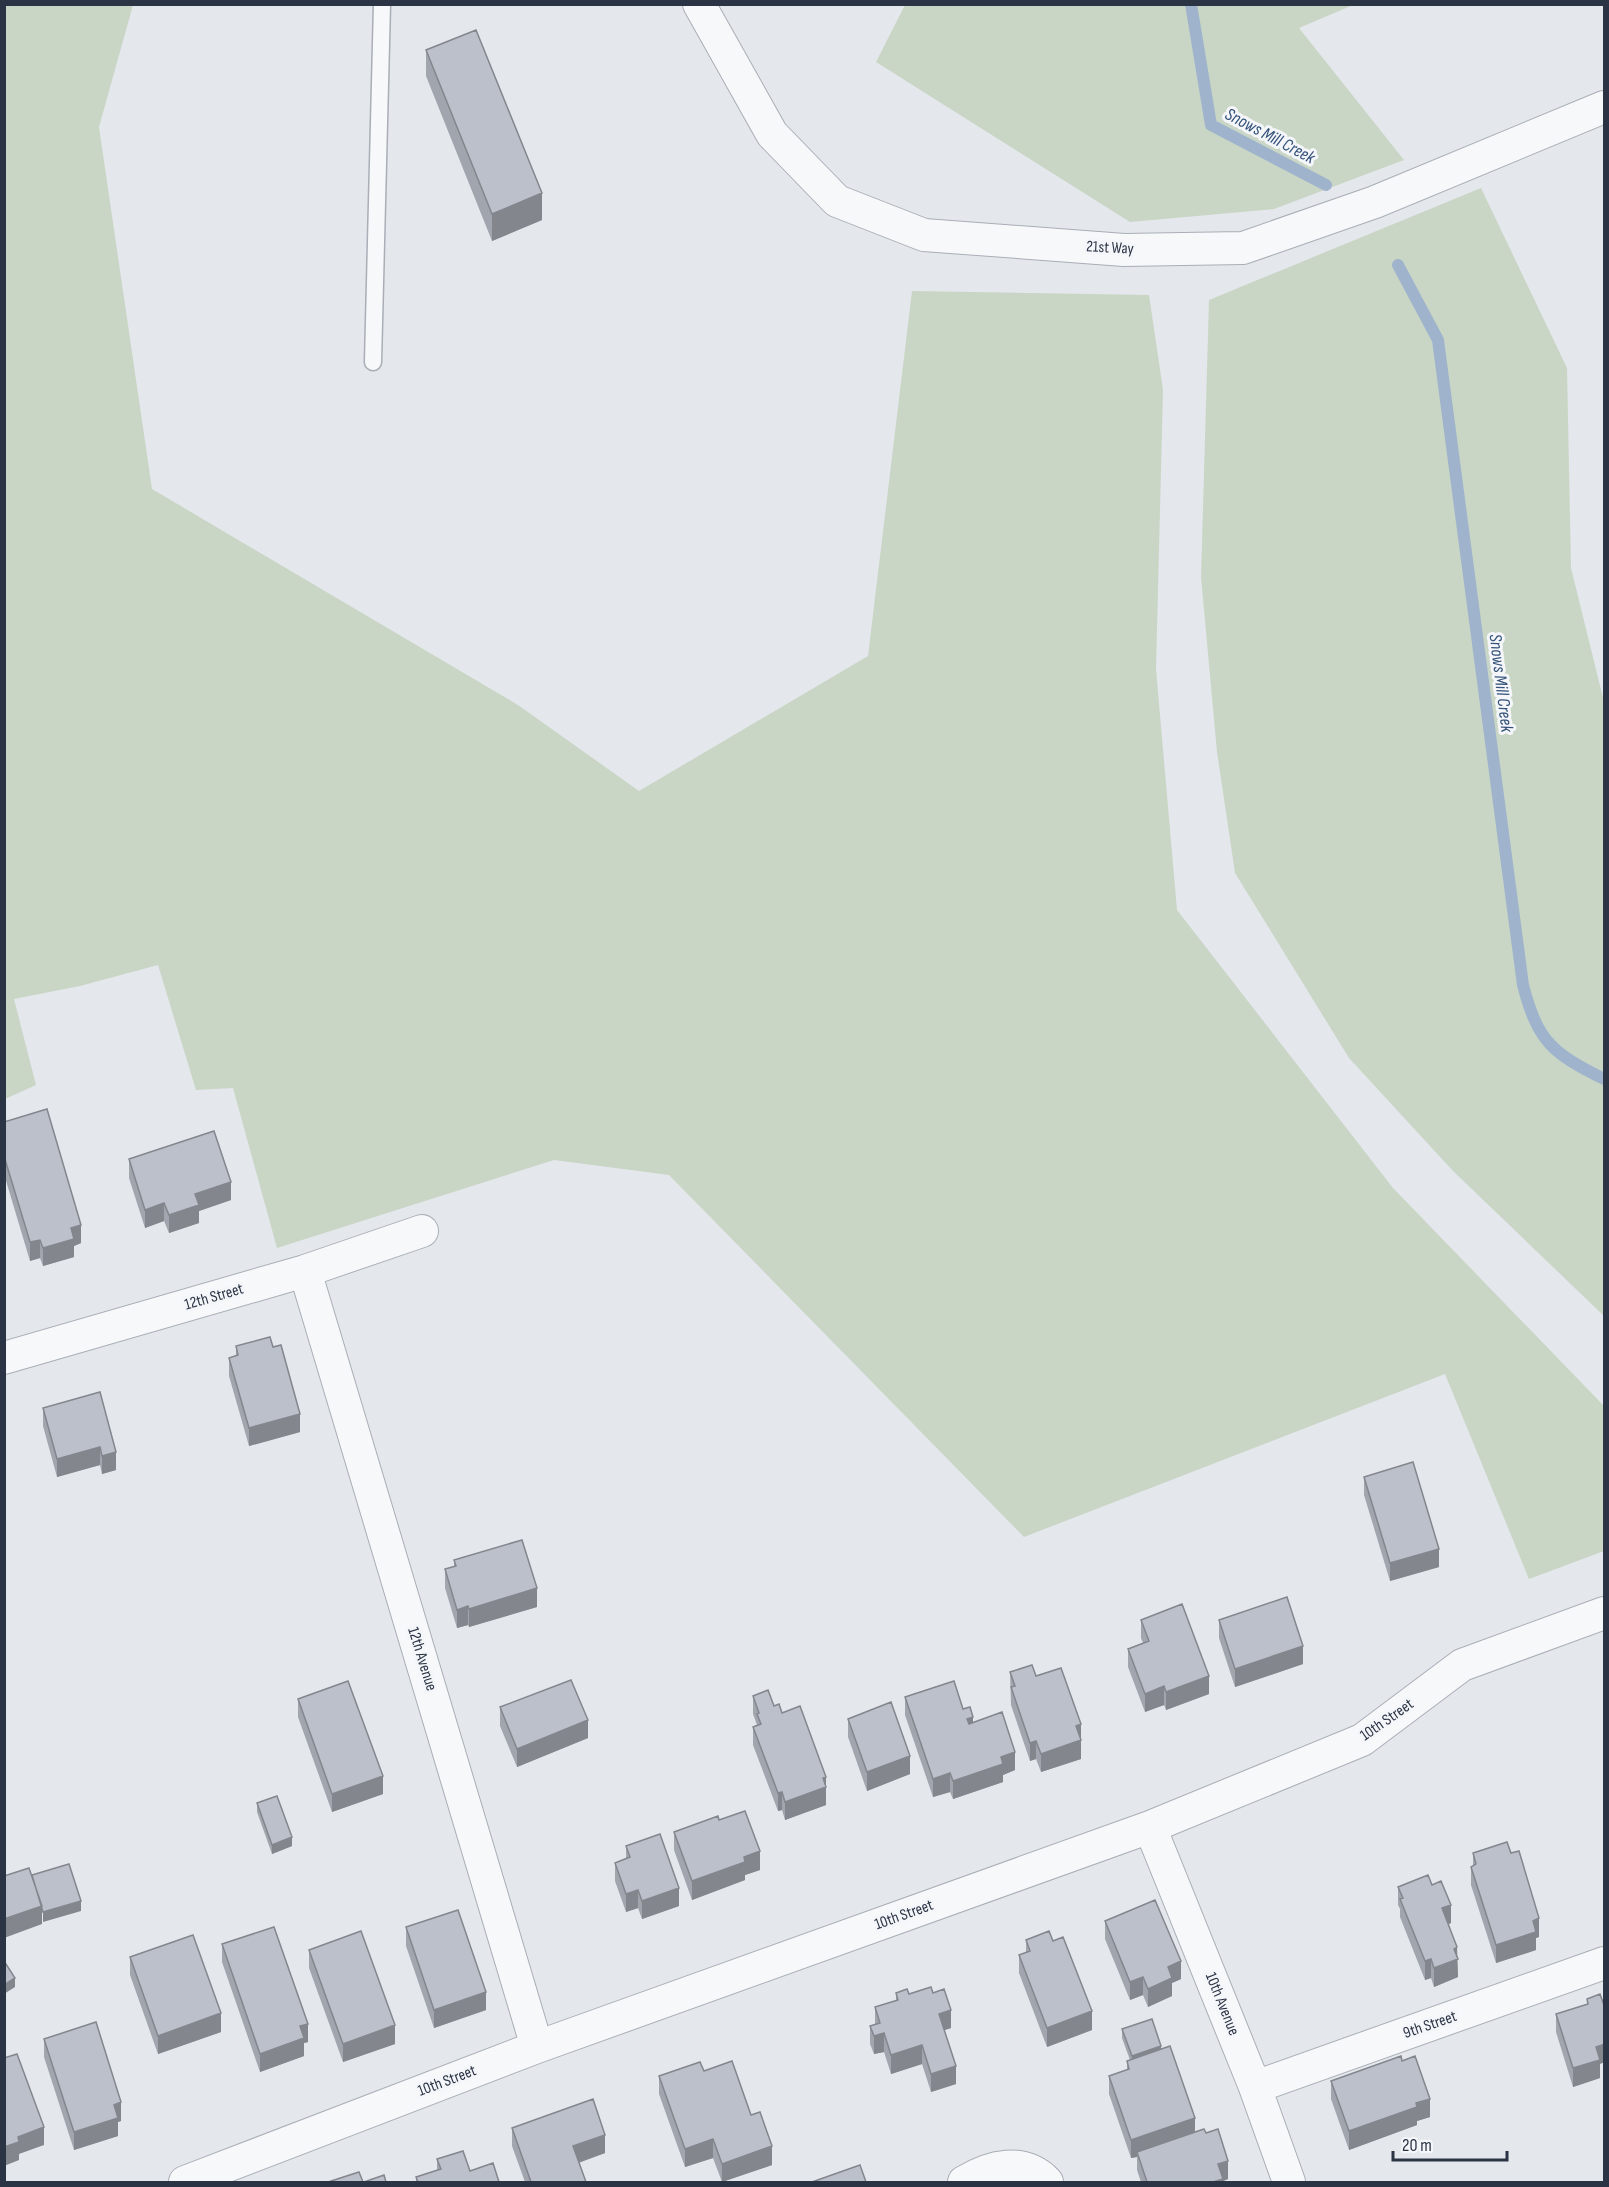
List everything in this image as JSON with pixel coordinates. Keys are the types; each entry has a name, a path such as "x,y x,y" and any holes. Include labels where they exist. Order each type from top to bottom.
{"street":[{"name":"21st Way","path":"699,4 772,134 837,201 924,236 1124,250 1244,248 1375,201 1605,107"},
{"name":"12th Street","path":"4,1358 305,1271 422,1231"},
{"name":"12th Avenue","path":"305,1271 537,2047"},
{"name":"10th Street","path":"185,2182 537,2047 1150,1827 1362,1740 1462,1665 1605,1613"},
{"name":"10th Avenue","path":"1150,1827 1255,2087 1289,2182"},
{"name":"9th Street","path":"1255,2087 1605,1963"},
{"path":"964,2182 982,2171 1002,2166 1023,2168 1047,2182"}],"lane":[{"path":"373,362 381,4"}],"green space":[{"path":"5,4 133,5 99,127 152,489 518,705 639,791 868,656 912,291 1149,295 1163,390 1156,669 1177,910 1393,1188 1604,1406 1604,1551 1529,1579 1445,1374 1024,1537 669,1175 554,1160 277,1248 233,1088 196,1090 158,965 80,986 14,999 36,1085 5,1099"},
{"path":"905,5 1353,5 1299,28 1404,160 1274,209 1130,222 876,62"},
{"path":"1481,188 1567,368 1571,568 1604,702 1604,1316 1453,1171 1349,1058 1235,873 1217,752 1201,577 1209,300"}],"building":[{"path":"476,30 542,193 492,214 426,50"},
{"path":"47,1109 81,1225 71,1228 74,1239 43,1248 40,1240 30,1242 4,1156 4,1122"},
{"path":"214,1131 231,1182 195,1194 199,1205 169,1215 164,1203 145,1210 129,1159"},
{"path":"270,1337 273,1347 281,1345 300,1414 249,1428 229,1358 238,1355 236,1346"},
{"path":"100,1392 116,1452 102,1456 100,1447 57,1459 43,1408"},
{"path":"1413,1462 1439,1549 1390,1563 1364,1477"},
{"path":"522,1540 537,1588 469,1609 468,1606 457,1610 445,1569 456,1566 454,1560"},
{"path":"1287,1597 1303,1646 1235,1669 1219,1620"},
{"path":"1182,1604 1209,1676 1166,1692 1164,1686 1145,1694 1128,1649 1149,1641 1141,1620"},
{"path":"1032,1665 1036,1676 1061,1668 1081,1724 1076,1726 1081,1740 1041,1754 1036,1741 1030,1743 1011,1687 1015,1686 1010,1672"},
{"path":"571,1680 588,1720 517,1749 500,1707"},
{"path":"348,1681 383,1776 332,1794 298,1699"},
{"path":"954,1681 963,1709 970,1707 973,1717 967,1719 969,1724 1002,1712 1015,1752 1001,1757 1003,1764 953,1781 950,1773 933,1779 905,1697"},
{"path":"768,1690 774,1706 779,1704 782,1713 800,1706 826,1777 823,1778 826,1787 785,1802 782,1792 778,1793 753,1727 761,1724 753,1696"},
{"path":"891,1702 910,1756 867,1772 848,1719"},
{"path":"277,1796 292,1837 272,1845 257,1803"},
{"path":"745,1811 760,1851 744,1857 745,1862 692,1881 674,1832 718,1816 719,1820"},
{"path":"660,1834 679,1888 642,1901 638,1890 626,1894 615,1863 630,1857 626,1846"},
{"path":"1507,1842 1511,1853 1519,1851 1539,1918 1533,1921 1536,1932 1496,1945 1471,1867 1476,1864 1473,1853"},
{"path":"69,1864 81,1901 43,1912 32,1875"},
{"path":"29,1868 42,1906 4,1919 4,1876"},
{"path":"1428,1875 1432,1885 1441,1881 1451,1905 1442,1908 1457,1947 1454,1949 1458,1959 1434,1968 1431,1959 1425,1961 1400,1899 1403,1898 1398,1887"},
{"path":"1155,1900 1181,1961 1168,1967 1172,1978 1148,1989 1143,1977 1130,1982 1105,1921"},
{"path":"458,1910 486,1992 434,2010 406,1927"},
{"path":"274,1927 308,2024 300,2026 304,2038 260,2054 222,1944"},
{"path":"361,1931 395,2025 343,2044 309,1950"},
{"path":"1049,1931 1053,1941 1063,1937 1092,2011 1047,2028 1019,1955 1030,1951 1026,1940"},
{"path":"193,1935 221,2013 158,2036 130,1957"},
{"path":"4,1961 15,1978 4,1985"},
{"path":"931,1987 933,1993 944,1989 951,2010 939,2014 956,2066 931,2074 922,2045 891,2055 884,2033 874,2036 870,2026 880,2023 875,2007 898,2000 896,1993 907,1989 909,1994"},
{"path":"1600,1994 1605,2008 1605,2044 1596,2047 1600,2060 1573,2068 1556,2014 1588,2004 1587,1999"},
{"path":"1152,2019 1161,2046 1132,2056 1122,2029"},
{"path":"96,2022 121,2102 114,2105 118,2118 74,2132 44,2039"},
{"path":"1170,2046 1195,2118 1131,2140 1109,2076 1129,2069 1127,2061"},
{"path":"17,2054 44,2127 18,2137 19,2142 4,2147 4,2058"},
{"path":"1401,2056 1402,2061 1415,2056 1430,2099 1416,2103 1417,2107 1349,2131 1331,2081"},
{"path":"732,2061 751,2115 760,2112 772,2146 722,2164 713,2139 685,2149 659,2076 700,2062 704,2071"},
{"path":"593,2099 605,2135 573,2146 586,2182 531,2182 512,2128"},
{"path":"1204,2129 1206,2133 1218,2129 1228,2161 1218,2164 1223,2179 1213,2182 1147,2182 1137,2152"},
{"path":"463,2151 470,2171 493,2163 499,2182 418,2182 416,2177 441,2169 437,2159"},
{"path":"860,2165 866,2182 812,2182"},
{"path":"359,2172 363,2182 328,2182"},
{"path":"384,2175 386,2182 364,2182"}],"waterway":[{"name":"Snows Mill Creek","path":"1191,4 1211,125 1326,185"},
{"name":"Snows Mill Creek","path":"1398,265 1438,340 1523,985 1535,1020 1550,1044 1559,1053 1604,1079"}]}
